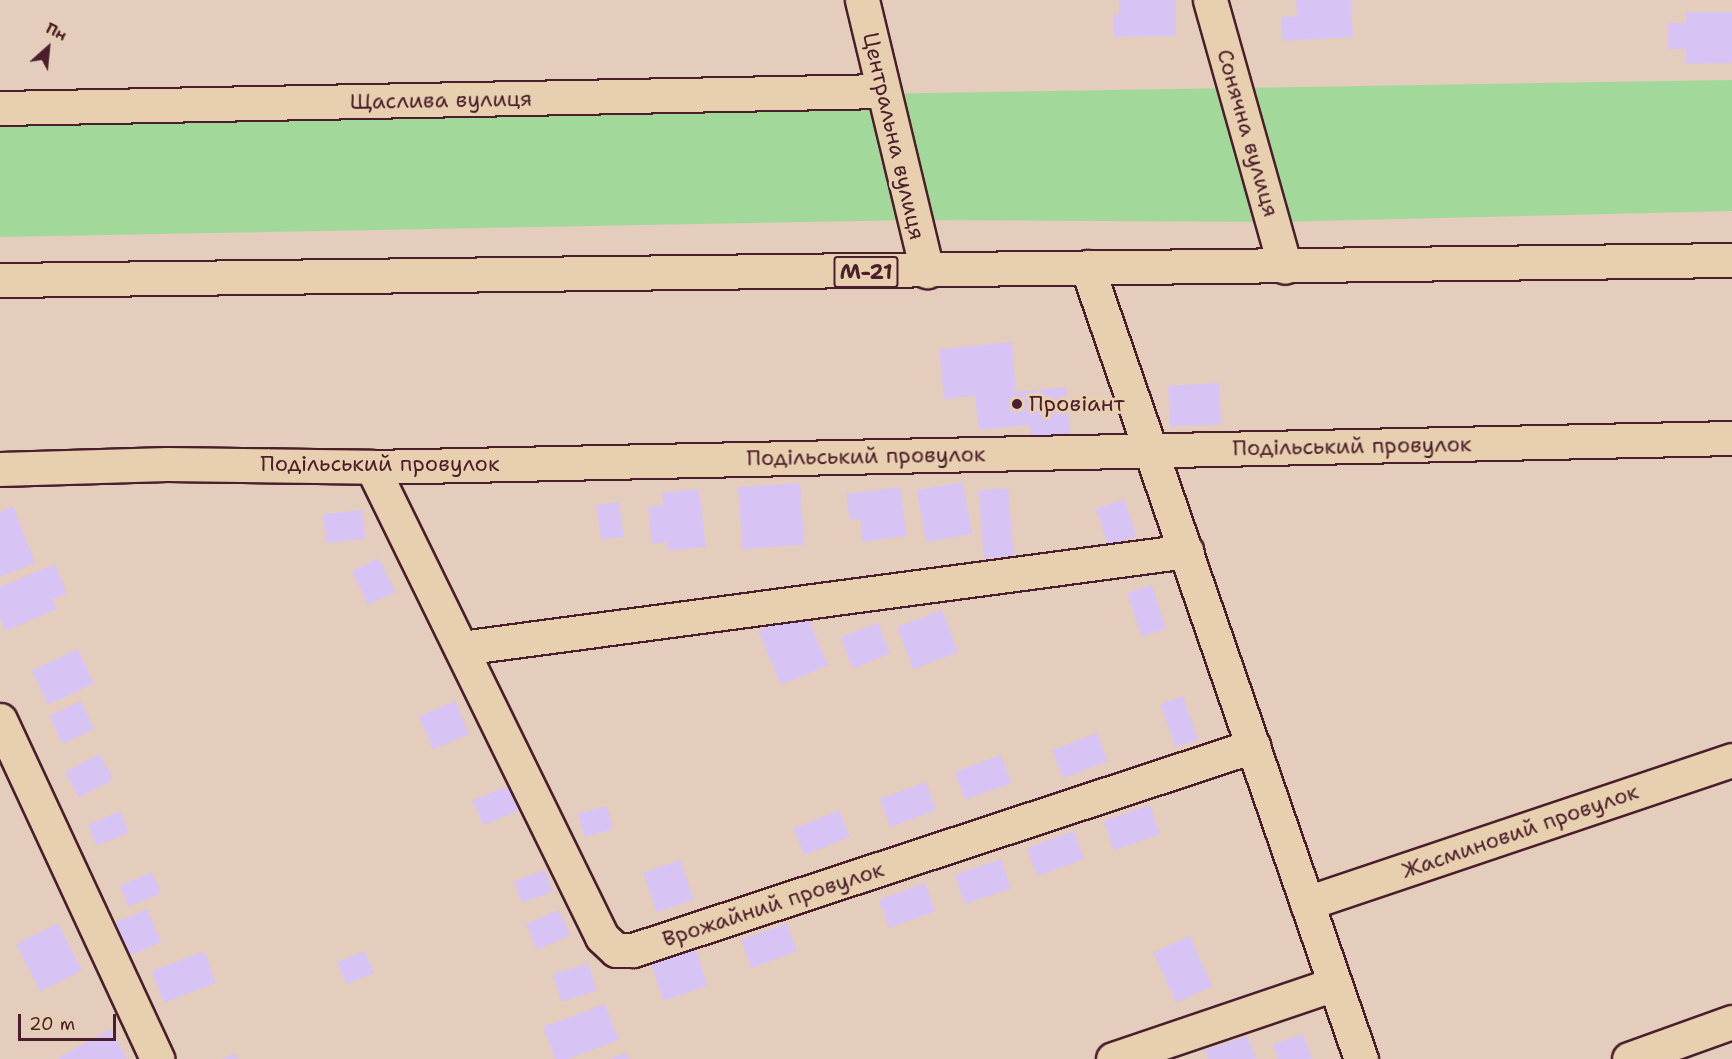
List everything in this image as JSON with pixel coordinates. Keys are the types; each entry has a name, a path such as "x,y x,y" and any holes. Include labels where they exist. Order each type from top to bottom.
{"main road":[{"name":"Центральна вулиця","path":"862,0 882,92 927,271"},
{"name":"Сонячна вулиця","path":"1210,0 1285,267"},
{"name":"Щаслива вулиця","path":"0,108 882,92"},
{"name":"М-21","path":"0,280 927,271 1087,267 1285,267 1732,260"},
{"path":"1087,267 1361,1059"},
{"name":"Подільський провулок","path":"0,469 167,464 372,467 1732,438"},
{"name":"Врожайний провулок","path":"372,467 602,937 608,945 624,951 1253,746"},
{"path":"461,648 1186,551"},
{"path":"0,720 157,1059"},
{"name":"Жасминовий провулок","path":"1307,903 1732,760"},
{"path":"1113,1059 1335,984"},
{"path":"1629,1059 1732,1022"}],"green space":[{"path":"1732,80 1732,211 1273,222 914,220 0,237 0,108"}],"building":[{"path":"1119,0 1176,0 1176,36 1114,37 1113,14 1119,14"},
{"path":"1296,0 1351,0 1353,37 1283,41 1281,17 1297,16"},
{"path":"1686,12 1732,12 1732,63 1686,64 1686,49 1668,49 1668,23 1686,23"},
{"path":"1012,342 1016,392 1066,387 1071,445 1032,449 1030,425 979,430 975,396 944,399 939,349"},
{"path":"1219,383 1221,424 1170,427 1168,386"},
{"path":"963,482 972,534 926,542 917,490"},
{"path":"800,483 804,545 742,549 738,487"},
{"path":"900,487 907,536 863,542 860,519 850,520 846,494"},
{"path":"1008,488 1014,556 984,558 978,491"},
{"path":"699,489 706,547 668,551 667,542 652,544 648,507 664,505 662,493"},
{"path":"1124,499 1137,536 1108,546 1096,509"},
{"path":"619,502 624,537 601,540 596,505"},
{"path":"13,506 35,563 0,577 0,512"},
{"path":"362,510 365,539 326,543 323,514"},
{"path":"379,558 395,592 368,605 352,571"},
{"path":"55,564 67,593 53,599 57,609 5,631 0,618 0,587"},
{"path":"1152,585 1166,629 1141,637 1127,593"},
{"path":"942,610 958,652 913,669 897,627"},
{"path":"805,611 828,665 781,685 758,631"},
{"path":"878,623 890,654 852,668 841,637"},
{"path":"78,649 94,683 48,705 32,671"},
{"path":"1183,696 1198,739 1175,747 1160,704"},
{"path":"81,701 94,729 62,744 49,716"},
{"path":"455,701 469,734 433,749 419,716"},
{"path":"1097,733 1108,761 1063,778 1052,750"},
{"path":"100,754 113,780 78,798 65,772"},
{"path":"1001,755 1011,783 965,800 955,772"},
{"path":"926,782 936,810 890,827 880,799"},
{"path":"508,786 518,811 483,825 473,800"},
{"path":"1150,805 1160,834 1114,850 1104,821"},
{"path":"607,806 613,829 584,837 578,814"},
{"path":"839,810 850,837 804,855 794,828"},
{"path":"120,811 129,832 97,846 88,825"},
{"path":"1074,831 1084,859 1037,876 1027,848"},
{"path":"1001,859 1011,888 965,904 955,875"},
{"path":"680,860 694,900 657,912 643,873"},
{"path":"545,870 553,892 522,903 514,881"},
{"path":"152,872 161,893 129,907 120,886"},
{"path":"925,883 935,911 889,928 879,900"},
{"path":"147,909 161,942 125,957 111,924"},
{"path":"559,910 570,936 537,950 526,924"},
{"path":"58,923 82,970 40,992 16,944"},
{"path":"787,923 797,951 751,968 741,940"},
{"path":"1190,936 1212,986 1176,1003 1153,952"},
{"path":"694,945 708,986 664,1001 650,960"},
{"path":"204,951 216,983 164,1003 152,971"},
{"path":"365,951 374,973 346,984 337,962"},
{"path":"588,963 597,991 562,1002 553,974"},
{"path":"605,1004 619,1040 568,1059 555,1059 543,1027"},
{"path":"111,1029 127,1059 60,1059 59,1057"},
{"path":"1303,1034 1312,1059 1278,1059 1273,1044"},
{"path":"1248,1036 1256,1059 1208,1059 1205,1050"},
{"path":"627,1052 629,1059 609,1059"},
{"path":"235,1053 238,1059 222,1059"}],"place":[{"name":"Провіант","path":"1017,404"}]}
